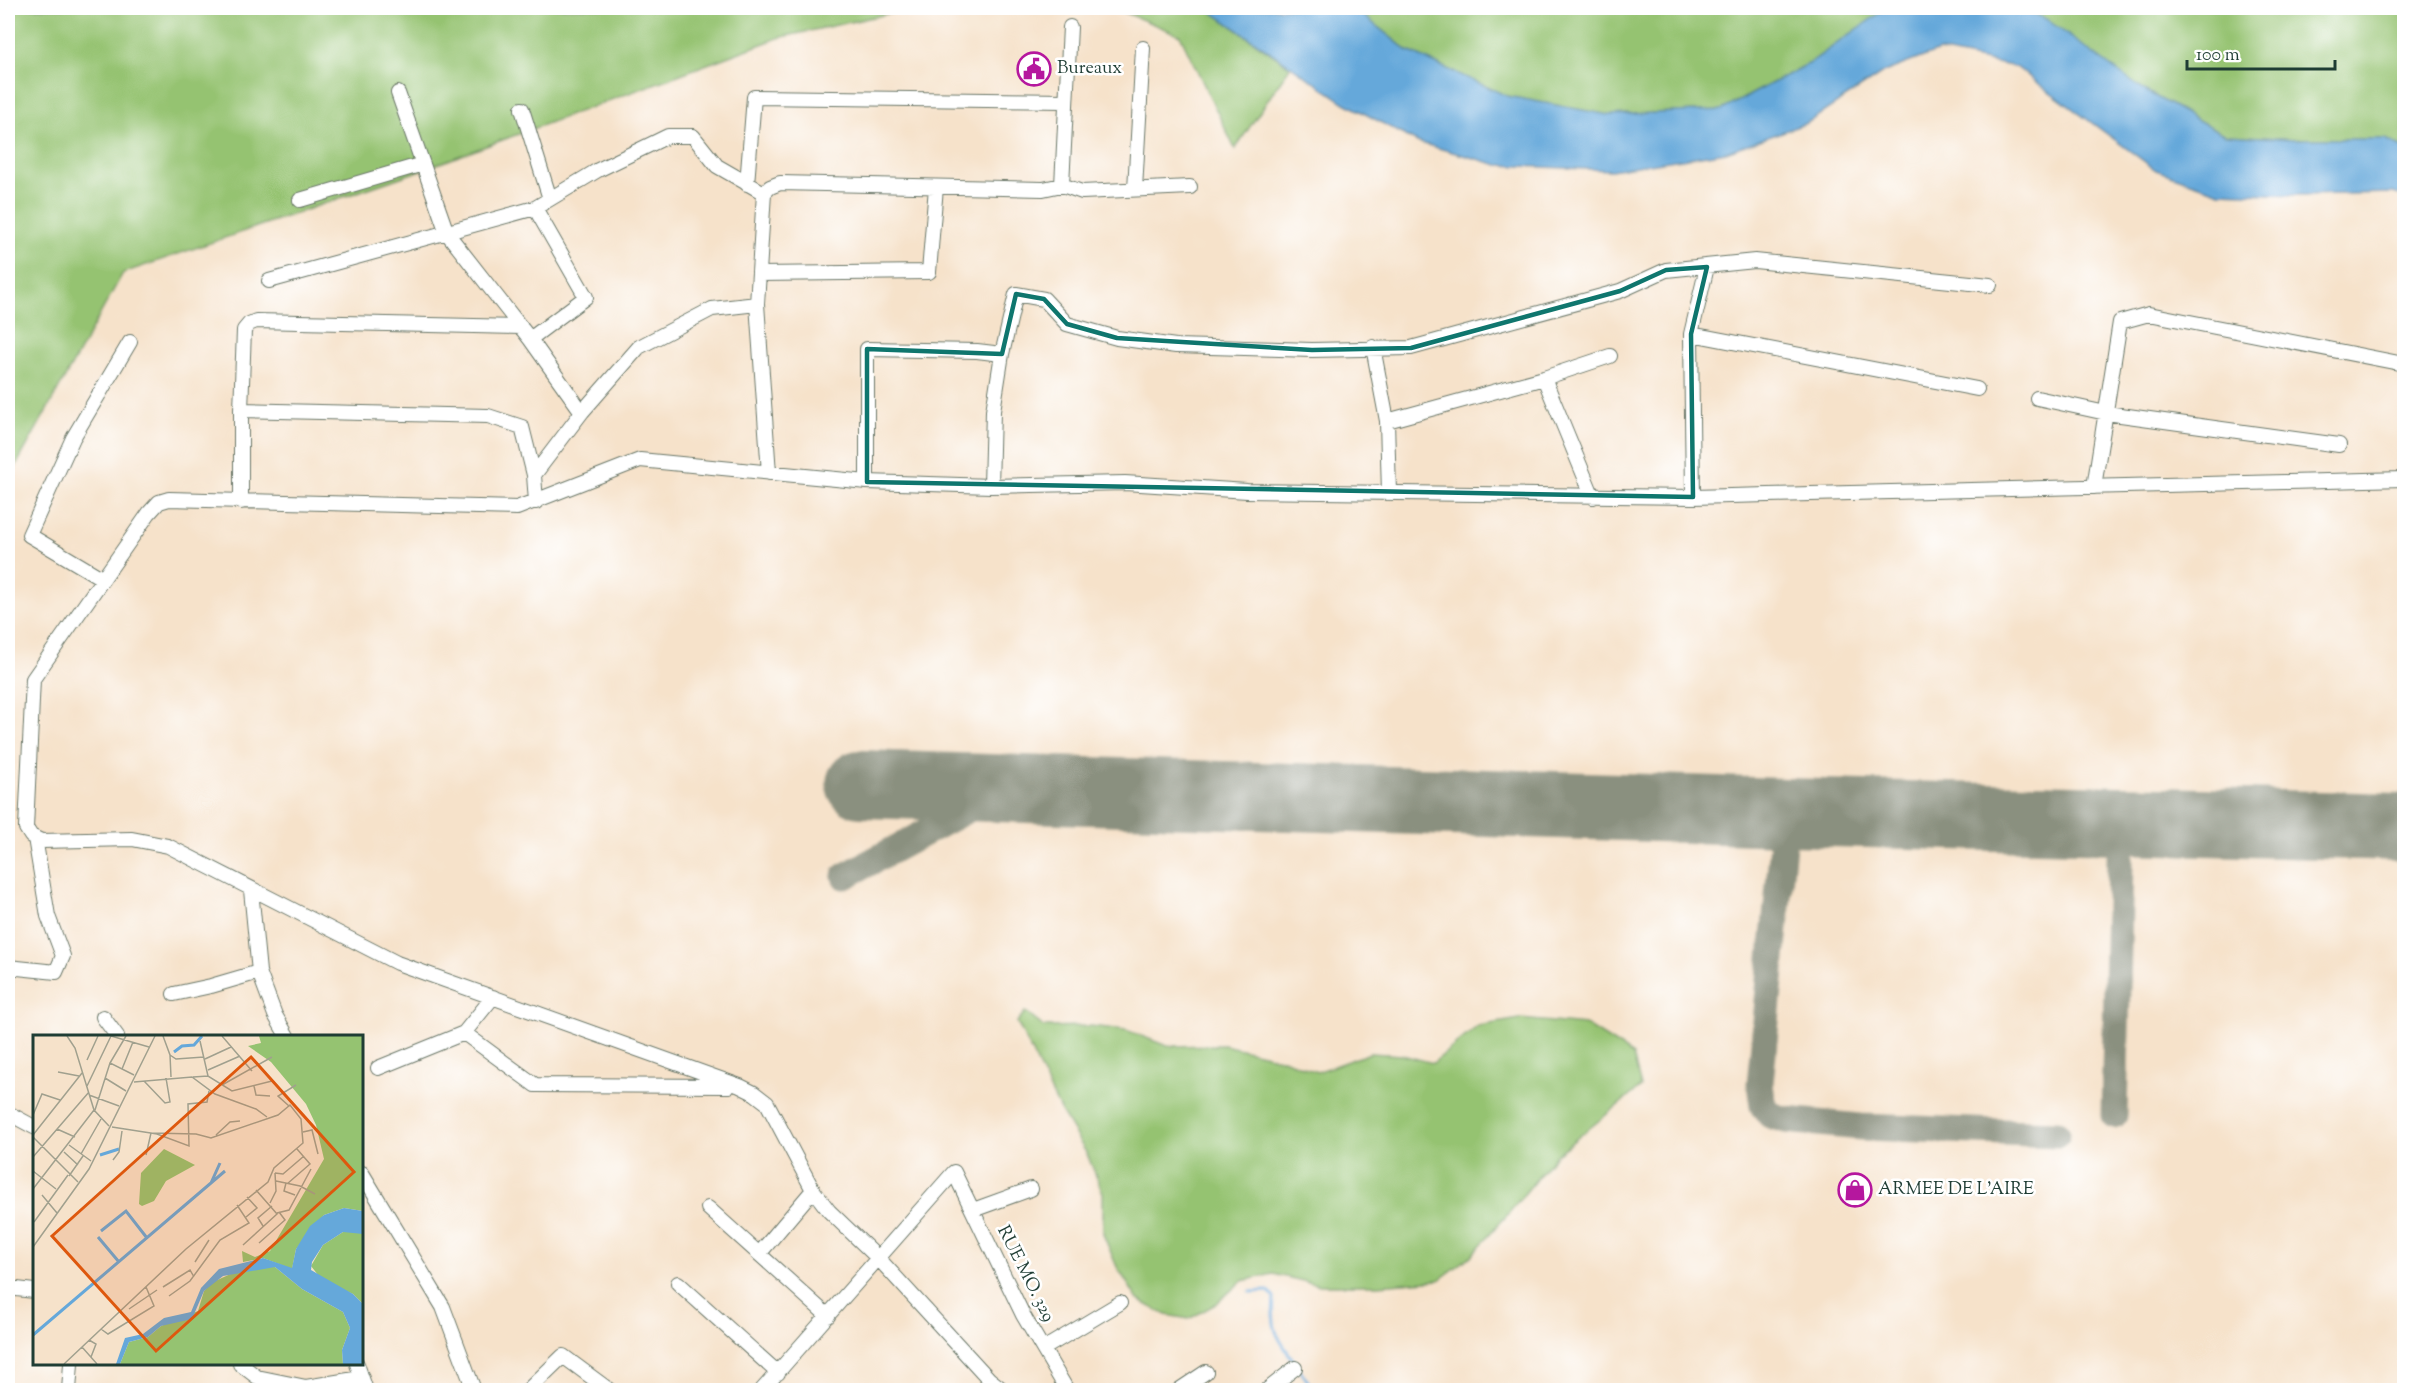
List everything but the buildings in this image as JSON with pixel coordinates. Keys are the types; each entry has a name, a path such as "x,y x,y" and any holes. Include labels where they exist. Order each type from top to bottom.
{"street":[{"path":"1062,185 1070,27"},
{"path":"1135,189 1143,48"},
{"path":"398,93 447,232 521,327 582,412"},
{"path":"747,184 754,97 1065,101"},
{"path":"522,109 550,199"},
{"path":"269,281 535,208 598,170 668,136 693,136 717,166 764,194"},
{"path":"300,200 423,164"},
{"path":"769,473 757,304 764,194 770,186 780,183 1043,189 1062,185 1082,192 1190,186"},
{"path":"759,274 929,272 936,186"},
{"path":"530,339 586,297 535,208"},
{"path":"991,486 993,411 1002,354 1016,294 1044,299 1067,324 1118,338 1176,346 1312,351 1373,347 1411,348 1620,291 1666,270 1755,261 1990,285"},
{"path":"1693,497 1691,334 1707,267"},
{"path":"534,475 582,412 639,347 712,309 757,304"},
{"path":"2094,487 2120,322 2149,314 2404,364"},
{"path":"241,502 244,330 249,324 256,321 521,327"},
{"path":"1691,334 1977,389"},
{"path":"103,579 28,535 73,438 130,342"},
{"path":"1373,347 1387,421 1389,493"},
{"path":"867,482 867,349 1002,354"},
{"path":"1387,421 1544,378 1610,356"},
{"path":"1544,378 1593,497"},
{"path":"2037,398 2106,413 2339,445"},
{"path":"241,410 488,416 522,427 534,475 536,502"},
{"path":"1003,1390 989,1379 879,1259 829,1211 813,1190 766,1104 754,1093 397,963 168,846 132,838 41,841 31,836 26,828 33,680 149,513 159,502 169,499 517,508 640,460 867,482 991,486 1125,483 1247,491 1593,497 1693,497 2404,479"},
{"path":"8,967 56,972 63,956 48,916 35,838"},
{"path":"251,890 259,972 275,1015 286,1035"},
{"path":"174,994 259,972"},
{"path":"378,1068 464,1033 493,997"},
{"path":"103,1017 116,1035"},
{"path":"464,1033 535,1086 740,1086"},
{"path":"8,1113 33,1126"},
{"name":"RUE MO. 329","path":"879,1259 954,1172 1023,1315 1066,1390"},
{"path":"363,1175 443,1307 474,1390"},
{"path":"973,1210 1031,1189"},
{"path":"759,1254 813,1190"},
{"path":"708,1208 828,1316"},
{"path":"762,1390 879,1259"},
{"path":"678,1283 778,1373"},
{"path":"8,1288 33,1291"},
{"path":"1043,1349 1120,1303"},
{"path":"528,1390 563,1356 609,1390"},
{"path":"69,1390 71,1365"},
{"path":"241,1365 257,1377 306,1387 364,1384 357,1365"},
{"path":"1267,1390 1295,1368"},
{"path":"1179,1390 1206,1372"}],"highlighted area":[{"path":"1707,267 1691,334 1693,497 867,482 867,349 1002,354 1016,294 1044,299 1067,324 1117,338 1312,350 1411,348 1620,291 1666,270"}],"green space":[{"path":"8,8 914,8 778,38 424,169 123,273 8,480"},
{"path":"1114,8 1206,8 1290,67 1235,149 1180,35"},
{"path":"1354,8 1899,8 1884,11 1808,64 1722,110 1609,115 1507,96 1408,51"},
{"path":"2018,8 2404,8 2404,149 2386,139 2296,139 2225,135 2142,89"},
{"path":"1025,1012 1044,1027 1090,1026 1126,1030 1167,1046 1224,1045 1280,1058 1317,1072 1370,1053 1402,1055 1433,1063 1478,1026 1520,1019 1586,1025 1633,1055 1641,1087 1556,1155 1471,1256 1439,1280 1378,1285 1320,1285 1273,1274 1242,1281 1216,1304 1189,1319 1166,1315 1138,1300 1117,1267 1103,1234 1103,1193 1087,1154 1060,1110 1017,1022"}],"water":[{"path":"1206,8 1354,8 1408,51 1507,96 1609,115 1722,110 1808,64 1884,10 2018,8 2046,19 2142,89 2225,135 2296,139 2386,139 2404,149 2404,198 2394,193 2297,195 2220,192 2156,170 2016,67 1939,51 1884,72 1807,123 1726,152 1611,170 1498,165 1417,142 1345,103"}],"waterway":[{"path":"1250,1292 1268,1291 1274,1298 1277,1334 1296,1364"},
{"path":"1300,1370 1314,1390"}],"taxiway":[{"path":"845,876 985,800 998,794 1025,789"},
{"path":"1786,812 1760,1084 1763,1106 1770,1115 1786,1120 1861,1127 2057,1134"},
{"path":"2114,1115 2121,819"}],"runway":[{"path":"860,784 1786,812 2404,827"}],"place":[{"name":"Bureaux","path":"1034,69"},
{"name":"ARMEE DE L'AIRE","path":"1855,1190"}]}
